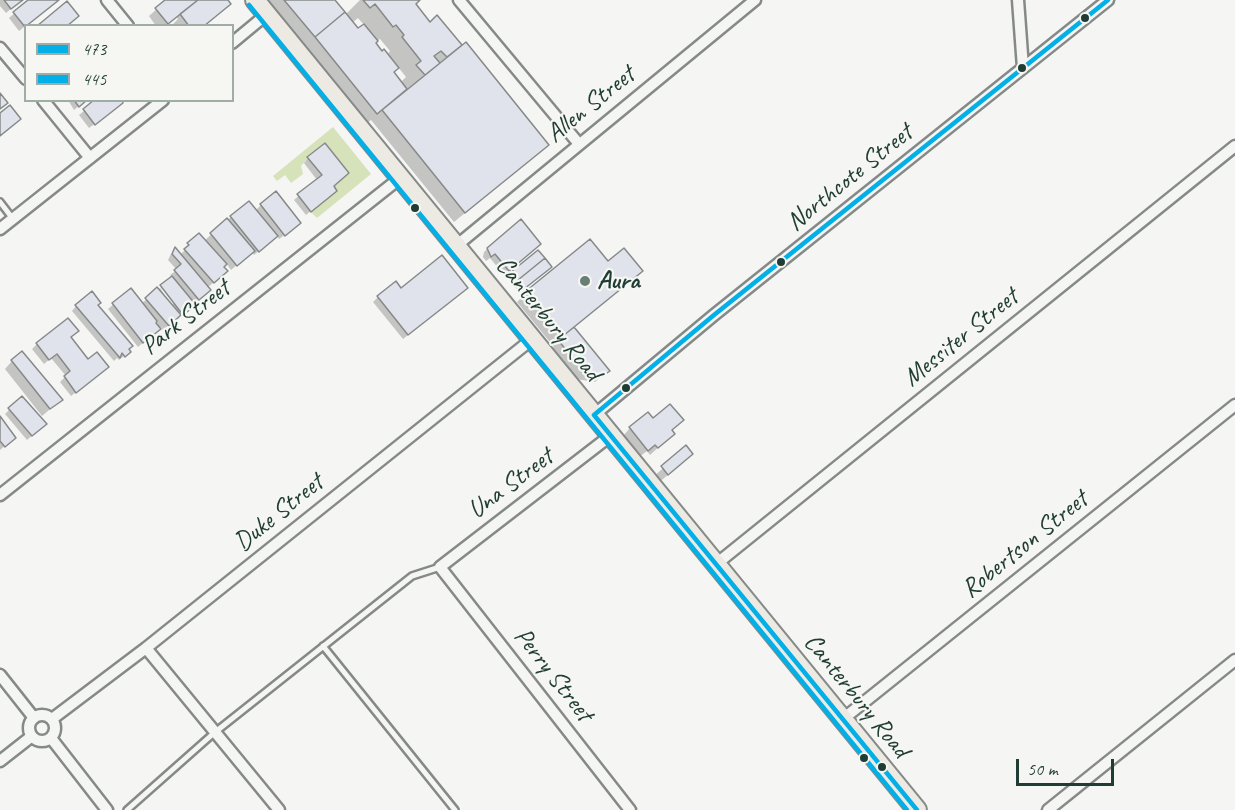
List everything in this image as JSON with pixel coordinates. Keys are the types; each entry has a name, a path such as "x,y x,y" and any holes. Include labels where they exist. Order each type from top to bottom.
{"highway":[{"name":"Canterbury Road","path":"261,7 916,810"}],"street":[{"path":"107,0 126,24"},
{"path":"459,0 579,144"},
{"name":"Allen Street","path":"456,246 755,0"},
{"path":"1018,0 1023,68"},
{"name":"Northcote Street","path":"594,415 714,315 1108,0"},
{"path":"234,41 261,7"},
{"path":"0,48 24,77"},
{"path":"45,102 90,158"},
{"path":"0,229 160,102"},
{"name":"Messiter Street","path":"716,565 1235,146"},
{"name":"Park Street","path":"0,495 399,178"},
{"name":"Duke Street","path":"52,719 147,648 531,340"},
{"name":"Robertson Street","path":"843,719 1235,405"},
{"name":"Una Street","path":"440,567 610,436"},
{"name":"Perry Street","path":"440,567 630,810"},
{"path":"147,648 279,810"},
{"path":"1048,810 1235,660"},
{"path":"0,675 34,718"},
{"path":"41,715 52,719 55,731 51,738 39,741 32,736 30,725 34,718 41,715"},
{"path":"0,762 32,736"},
{"path":"51,738 107,810"}],"lane":[{"path":"0,202 14,219"},
{"path":"127,810 214,733 412,576 440,567"},
{"path":"322,646 455,810"}],"green space":[{"path":"333,127 371,174 317,218 311,212 337,191 333,186 350,173 325,142 307,156 301,166 303,174 291,183 285,175 277,181 273,176"}],"building":[{"path":"4,0 23,0 11,9"},
{"path":"28,0 59,0 24,26 13,12"},
{"path":"165,0 198,0 168,24 155,8"},
{"path":"198,0 228,0 231,4 206,24 188,24 180,14"},
{"path":"284,0 335,0 345,12 315,37"},
{"path":"363,0 420,0 416,4 430,22 437,15 462,45 447,57 441,51 434,56 440,63 425,75 416,65 421,61 402,37 404,35 396,25 393,27 375,4 370,8"},
{"path":"67,1 79,16 69,24 39,24"},
{"path":"345,12 358,28 364,24 378,41 376,43 382,51 384,49 399,68 394,72 407,89 377,114 315,37"},
{"path":"466,42 549,145 465,213 382,110"},
{"path":"0,93 8,103 0,109"},
{"path":"75,102 85,102 79,107"},
{"path":"92,102 123,103 95,125 83,109"},
{"path":"10,105 21,119 0,136 0,113"},
{"path":"325,143 349,173 334,186 337,191 311,212 297,194 322,175 307,157"},
{"path":"276,191 301,223 285,236 260,204"},
{"path":"249,201 278,236 259,252 230,216"},
{"path":"227,218 255,251 237,266 210,233"},
{"path":"521,219 541,244 509,271 495,254 491,257 487,248"},
{"path":"199,233 227,264 224,267 228,271 214,283 184,249 189,245 187,243"},
{"name":"Aura","path":"590,239 608,261 624,248 643,271 563,336 526,291"},
{"path":"175,247 211,290 199,300 174,270 181,264 172,254"},
{"path":"538,250 545,258 518,280 511,272"},
{"path":"442,255 468,288 408,335 377,296 396,281 401,288"},
{"path":"545,258 552,267 524,289 518,280"},
{"path":"172,276 196,305 183,315 160,285"},
{"path":"157,287 181,315 169,326 145,298"},
{"path":"131,288 161,329 143,343 112,303"},
{"path":"92,291 101,303 98,305 133,346 129,349 131,352 125,357 122,353 120,358 75,305"},
{"path":"68,318 79,331 71,337 88,359 97,352 109,367 76,393 64,376 70,371 57,354 49,360 36,343"},
{"path":"574,327 610,371 604,375 584,372 558,340"},
{"path":"22,351 63,400 50,409 11,360"},
{"path":"22,396 47,424 32,436 8,408"},
{"path":"670,404 684,420 672,430 675,434 658,448 655,445 648,451 629,427 648,412 653,418"},
{"path":"0,416 16,438 5,447 0,441"},
{"path":"686,445 693,454 668,475 661,466"}],"transit line":[{"name":"473","path":"594,415 714,315 1108,0"},
{"name":"445","path":"249,5 907,810"},
{"name":"473","path":"594,415 917,810"}],"place":[{"name":"Aura","path":"585,281"}]}
